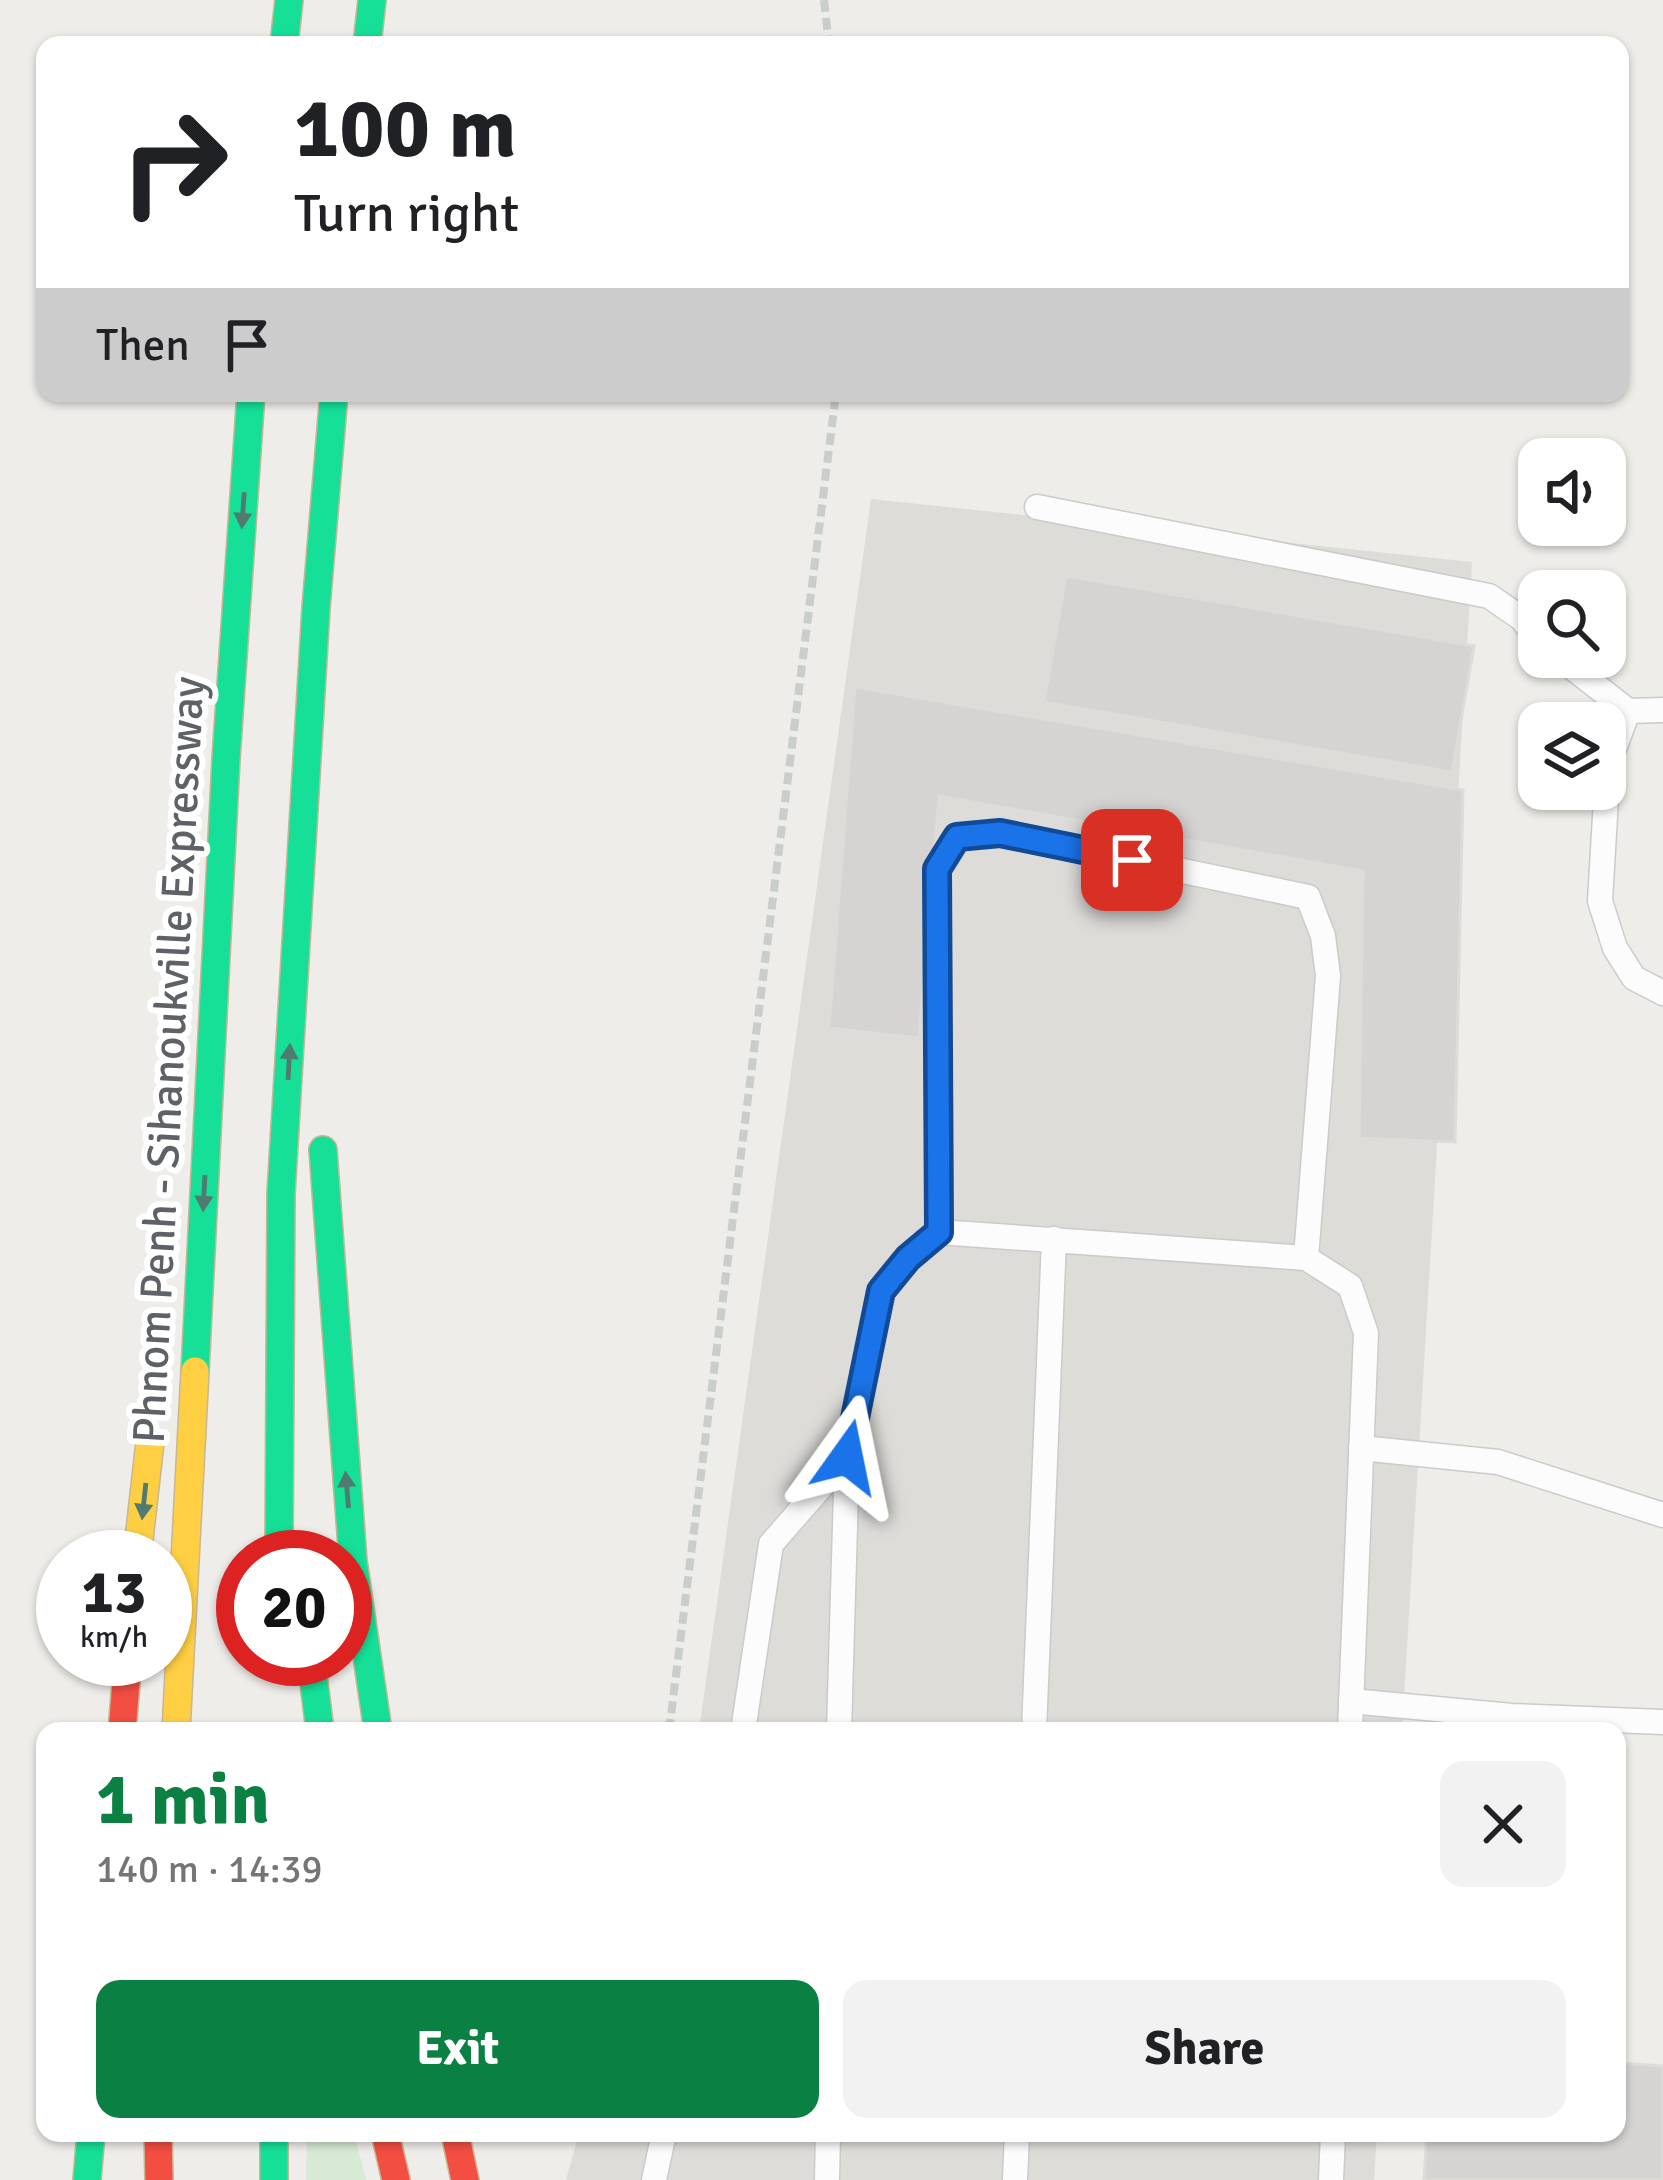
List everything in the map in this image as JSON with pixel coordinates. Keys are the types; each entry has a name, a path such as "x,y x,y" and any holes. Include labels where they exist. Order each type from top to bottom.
{"highway":[{"path":"285,36 289,0"},
{"path":"368,36 372,0"},
{"name":"Phnom Penh - Sihanoukville Expressway","path":"176,1722 226,759 250,402"},
{"path":"279,1530 281,1194 316,608 333,402"},
{"path":"316,608 321,1006"},
{"path":"176,1205 226,759"},
{"path":"322,1122 323,1192 353,1561 377,1722"},
{"path":"281,1194 303,1530"},
{"path":"140,1530 153,1416"},
{"path":"123,1722 126,1686"},
{"path":"314,1686 319,1722"},
{"path":"87,2180 90,2142"},
{"path":"158,2142 159,2180"},
{"path":"274,2142 274,2180"},
{"path":"388,2142 395,2180"},
{"path":"457,2142 465,2180"}],"lane":[{"path":"1037,507 1489,596 1518,617"},
{"path":"1586,678 1628,711 1663,710"},
{"path":"1628,711 1608,765 1600,901 1616,948 1634,978 1663,992"},
{"path":"939,1232 937,869 957,837 1000,833 1308,897 1323,936 1328,976 1306,1258"},
{"path":"839,1722 847,1457 881,1291 908,1258 939,1232 1306,1258 1350,1286 1366,1333 1350,1722"},
{"path":"1034,1722 1054,1239"},
{"path":"1361,1448 1498,1462 1663,1515"},
{"path":"744,1722 772,1544 847,1457"},
{"path":"1351,1701 1512,1716 1663,1722"},
{"path":"654,2180 662,2142"},
{"path":"827,2180 828,2142"},
{"path":"1015,2180 1017,2142"},
{"path":"1331,2180 1333,2142"}],"path":[{"path":"824,0 828,36"},
{"path":"670,1722 835,402"}],"shaded area":[{"path":"871,499 1472,562 1403,1722 700,1722"},
{"path":"577,2142 1376,2142 1374,2180 566,2180"}],"green space":[{"path":"307,2142 356,2142 366,2180 306,2180"}],"building":[{"path":"1066,576 1474,646 1452,772 1044,702"},
{"path":"855,687 1463,790 1455,1142 1359,1138 1363,871 939,796 919,1038 829,1028"},
{"path":"1626,2064 1663,2066 1663,2180 1424,2180 1426,2142 1626,2142"}],"traffic: fast":[{"path":"285,36 289,0"},
{"path":"368,36 372,0"},
{"path":"195,1371 226,759 250,402"},
{"path":"279,1530 281,1194 316,608 333,402"},
{"path":"323,1150 353,1561 377,1722"},
{"path":"314,1686 319,1722"},
{"path":"87,2180 90,2142"},
{"path":"274,2142 274,2180"}],"traffic: slow":[{"path":"176,1722 195,1371"},
{"path":"140,1530 150,1442"}],"traffic: jam":[{"path":"123,1722 126,1686"},
{"path":"158,2142 159,2180"},
{"path":"387,2142 396,2180"},
{"path":"457,2142 465,2180"}],"route":[{"path":"847,1457 881,1291 908,1258 939,1232 937,869 957,837 1000,833 1132,860"}]}
